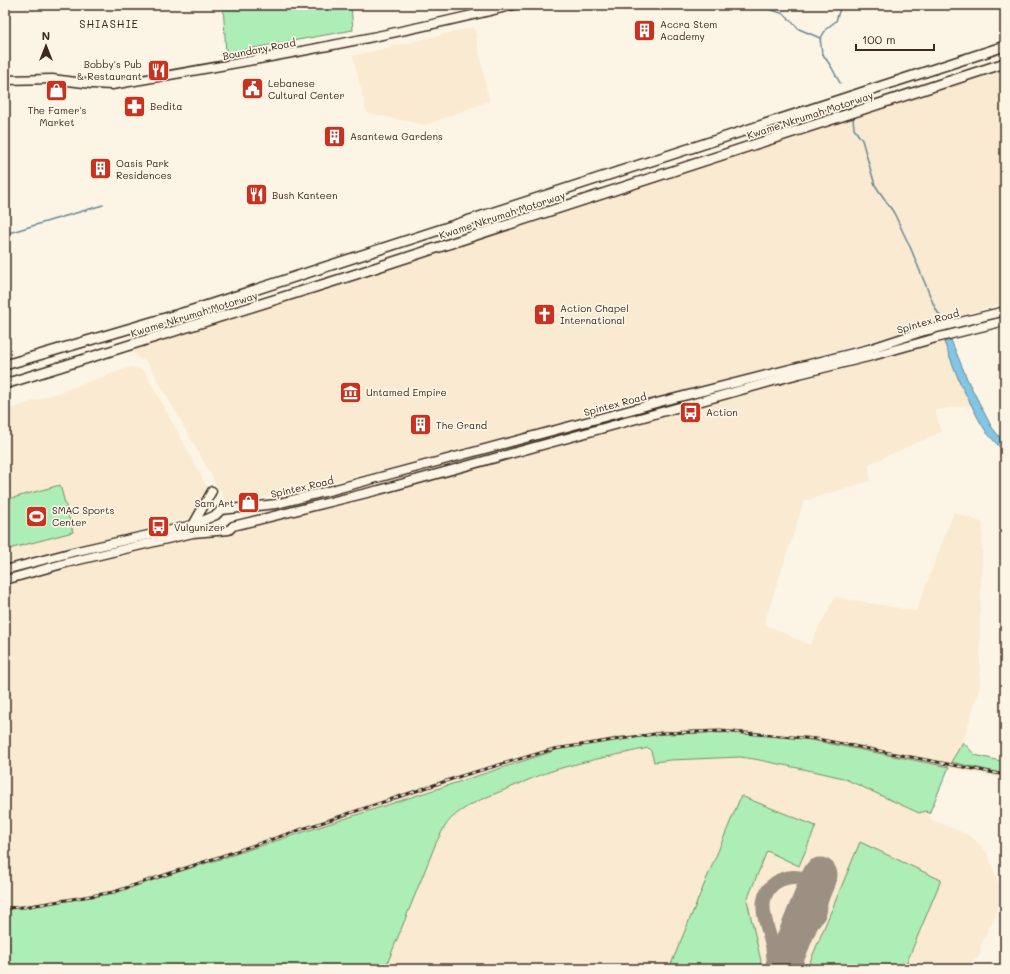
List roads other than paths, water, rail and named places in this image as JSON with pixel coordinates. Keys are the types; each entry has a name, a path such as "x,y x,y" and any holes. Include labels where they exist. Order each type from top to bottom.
{"highway":[{"name":"Kwame Nkrumah Motorway","path":"5,365 196,309 1005,46"},
{"name":"Kwame Nkrumah Motorway","path":"5,384 366,271 1005,63"}],"main road":[{"name":"Boundary Road","path":"5,80 52,79 112,85 348,42 514,5"},
{"name":"Spintex Road","path":"5,570 77,551 192,525 216,516 221,510 276,504 332,490 1005,311"},
{"name":"Spintex Road","path":"5,580 58,565 167,539 228,530 233,526 379,490 799,374 1005,321"},
{"path":"192,525 212,491"},
{"path":"229,510 235,517 233,526"},
{"path":"216,516 215,524 221,530"}],"water":[{"path":"951,340 968,381 991,426 1005,444 1005,453 987,433 960,383 944,342"}],"waterway":[{"path":"757,5 784,14 799,29 820,38 822,53 840,83"},
{"path":"821,38 826,29 836,21 841,5"},
{"path":"853,118 854,129 862,140 875,185 894,213 911,249 935,308 942,319"},
{"path":"5,234 103,205"}],"railway":[{"path":"5,908 24,907 114,892 461,776 554,749 661,733 720,731 817,739 1005,775"}],"place":[{"name":"Accra Stem Academy","path":"644,30"},
{"name":"Bobby's Pub & Restaurant","path":"158,70"},
{"name":"Lebanese Cultural Center","path":"252,89"},
{"name":"The Famer's Market","path":"57,90"},
{"name":"Bedita","path":"134,106"},
{"name":"Asantewa Gardens","path":"335,136"},
{"name":"Oasis Park Residences","path":"100,169"},
{"name":"Bush Kanteen","path":"257,195"},
{"name":"Action Chapel International","path":"545,314"},
{"name":"Untamed Empire","path":"351,392"},
{"name":"Action","path":"690,412"},
{"name":"The Grand","path":"421,425"},
{"name":"Sam Art","path":"249,503"},
{"name":"SMAC Sports Center","path":"37,516"},
{"name":"Vulgunizer","path":"158,527"}],"district":[{"name":"SHIASHIE","path":"109,24"}]}
